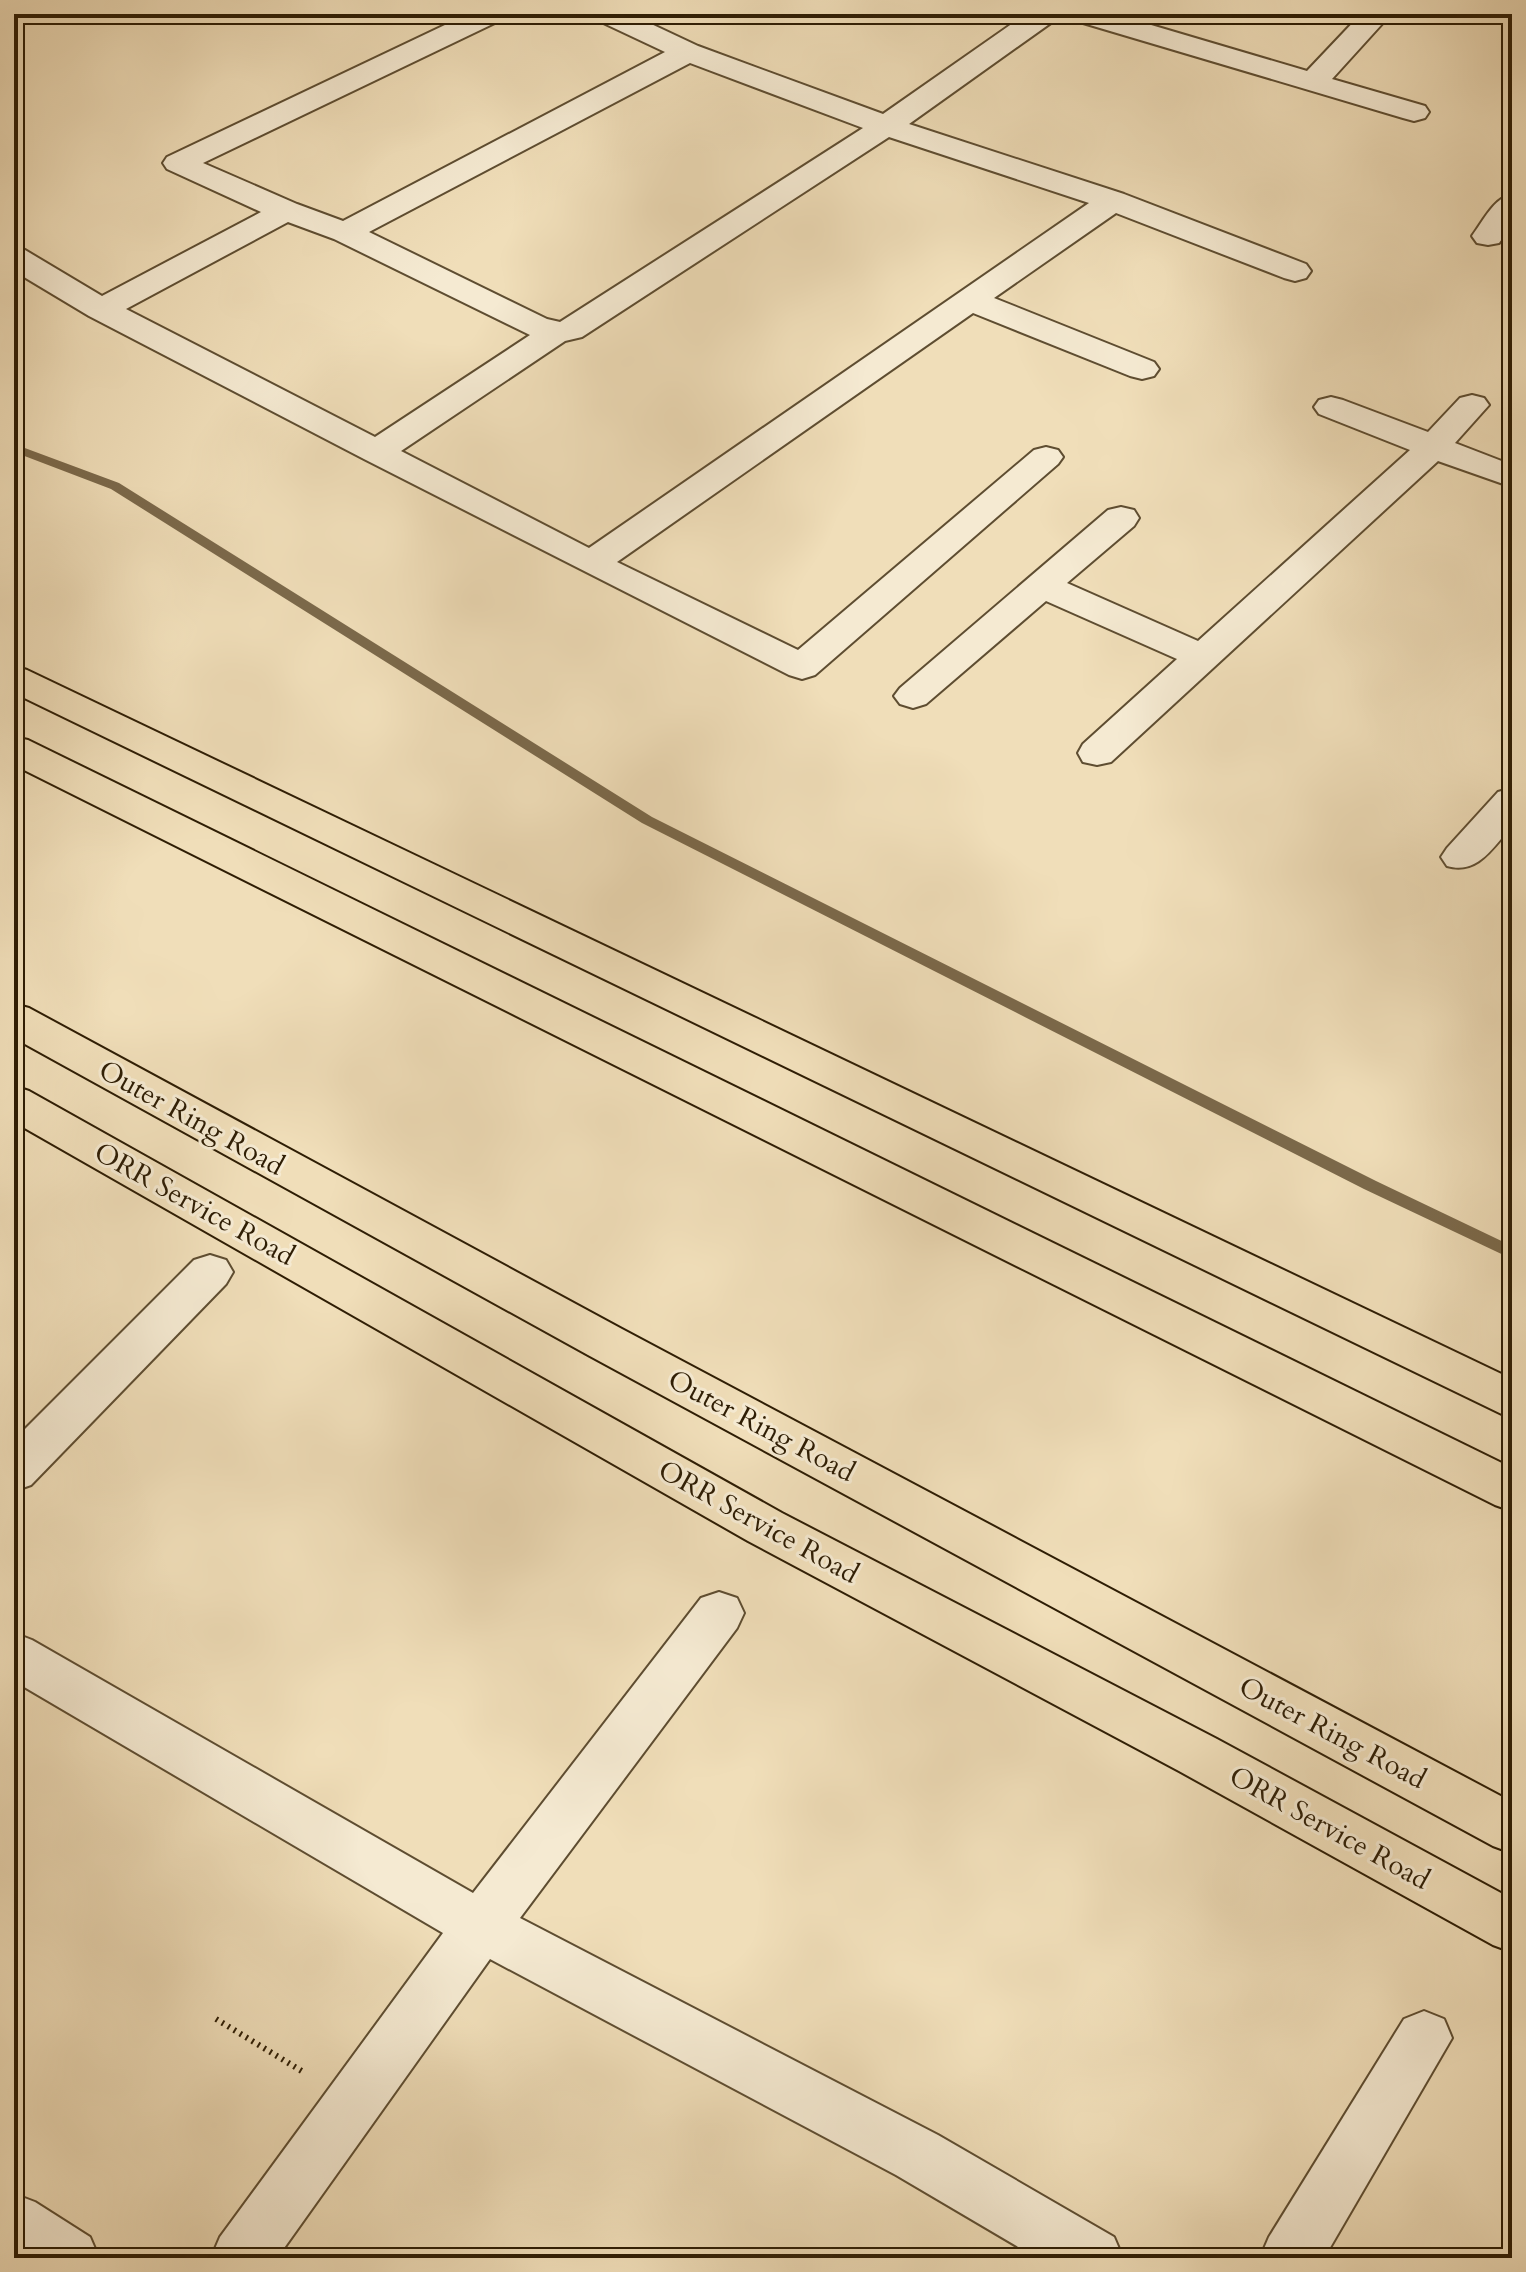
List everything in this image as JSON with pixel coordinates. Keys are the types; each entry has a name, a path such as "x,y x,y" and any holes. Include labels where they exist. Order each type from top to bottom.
{"main road":[{"path":"14,678 1512,1400"},
{"path":"14,749 1512,1491"},
{"name":"Outer Ring Road","path":"14,1019 605,1342 1512,1829"},
{"name":"ORR Service Road","path":"14,1102 765,1527 1198,1755 1512,1927"}],"street":[{"path":"491,14 178,163 286,211 345,232 555,333"},
{"path":"607,14 688,52 886,126 1113,201 1295,271"},
{"path":"376,452 555,333 570,330 886,126 1045,14"},
{"path":"1083,14 1414,112"},
{"path":"1313,82 1377,14"},
{"path":"345,232 688,52"},
{"path":"591,563 1113,201"},
{"path":"1488,236 1512,203"},
{"path":"101,309 286,211"},
{"path":"14,257 101,309 591,563 802,667 1046,457"},
{"path":"970,300 1142,369"},
{"path":"1097,753 1432,448 1472,405"},
{"path":"1331,407 1512,477"},
{"path":"913,696 1045,587 1121,518"},
{"path":"1045,587 1204,657"},
{"path":"1461,857 1512,801"},
{"path":"14,1471 210,1272"},
{"path":"241,2258 481,1926 719,1613"},
{"path":"14,1655 481,1926 917,2155 1093,2258"},
{"path":"1290,2258 1424,2038"},
{"path":"14,2223 69,2258"}],"path":[{"path":"216,2019 354,2102"}],"waterway":[{"path":"14,448 115,486 647,820 1370,1185 1512,1253"}]}
